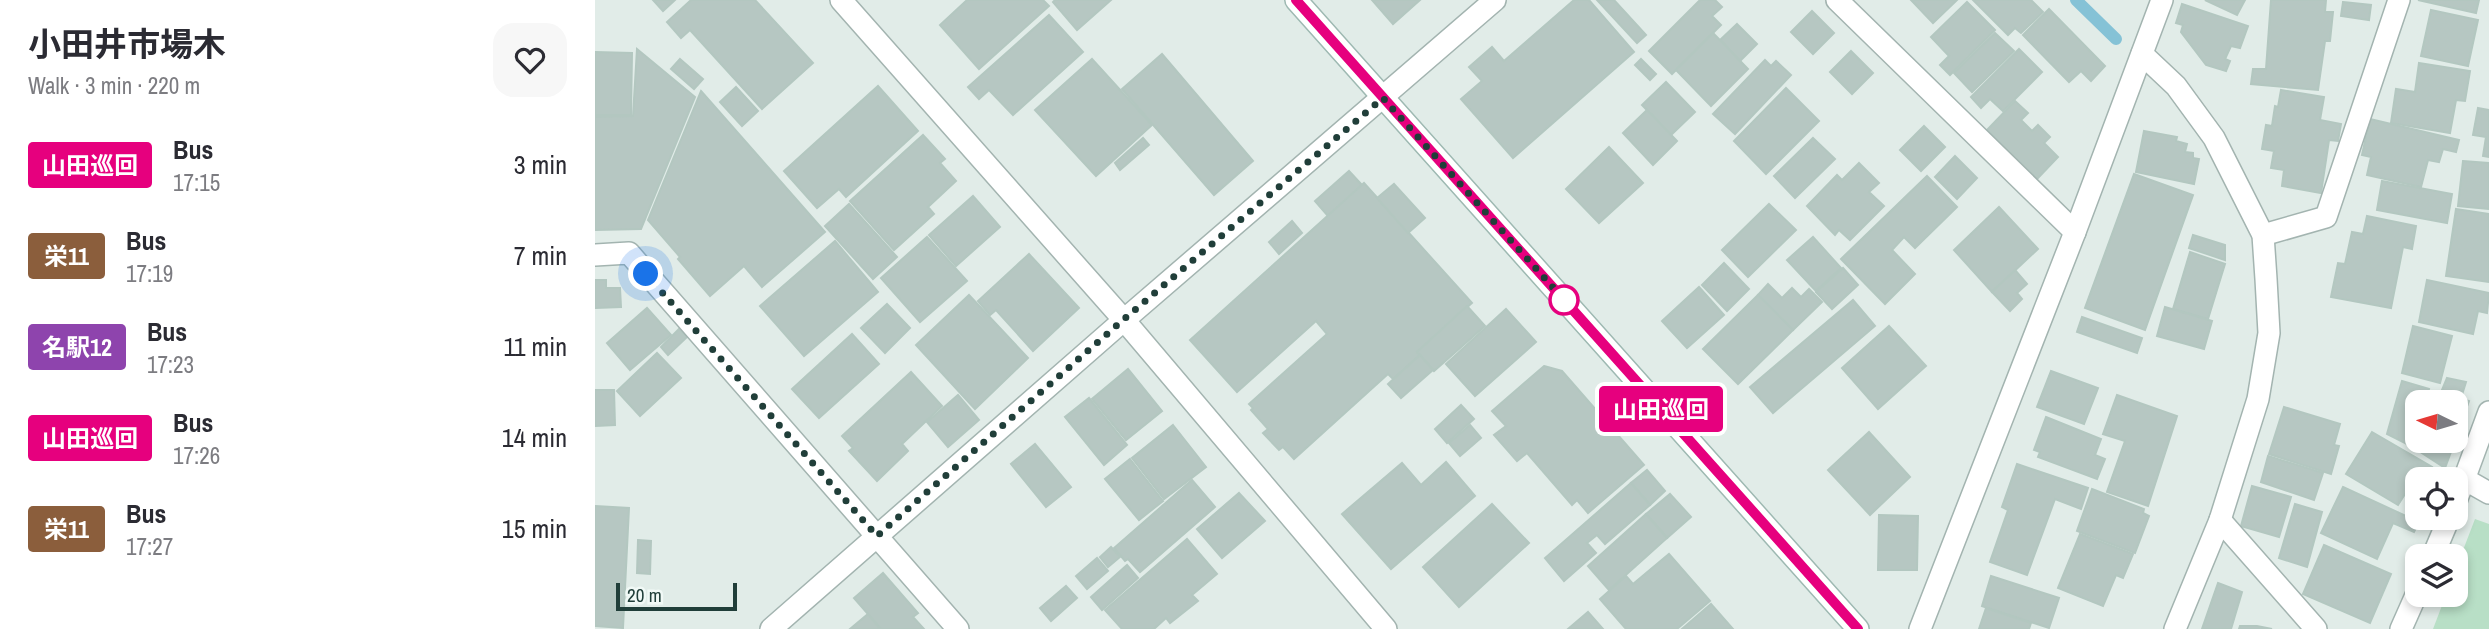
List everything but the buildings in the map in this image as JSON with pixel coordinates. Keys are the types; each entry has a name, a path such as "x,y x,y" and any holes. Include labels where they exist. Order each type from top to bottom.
{"street":[{"path":"841,0 1123,320 1386,629"},
{"path":"1296,0 1858,629"},
{"path":"771,629 1123,320 1495,0"},
{"path":"1837,0 2075,232"},
{"path":"1920,629 2075,232 2162,0"},
{"path":"2263,235 2326,217 2399,0"},
{"path":"2142,54 2176,86 2214,138 2263,235 2269,333 2259,399 2220,520 2175,629"},
{"path":"595,255 629,253 958,629"},
{"path":"2468,474 2489,412"},
{"path":"2468,481 2489,493"},
{"path":"2220,520 2316,629"},
{"path":"2401,629 2411,607"}],"green space":[{"path":"2475,519 2489,524 2489,629 2433,629 2441,607 2468,607 2468,544 2465,544"}],"waterway":[{"path":"2076,0 2116,39"}],"bus line":[{"name":"山田巡回","path":"1296,0 1858,629"}],"route":[{"path":"646,274 877,536 1123,320 1383,98 1566,302 1564,300"}]}
